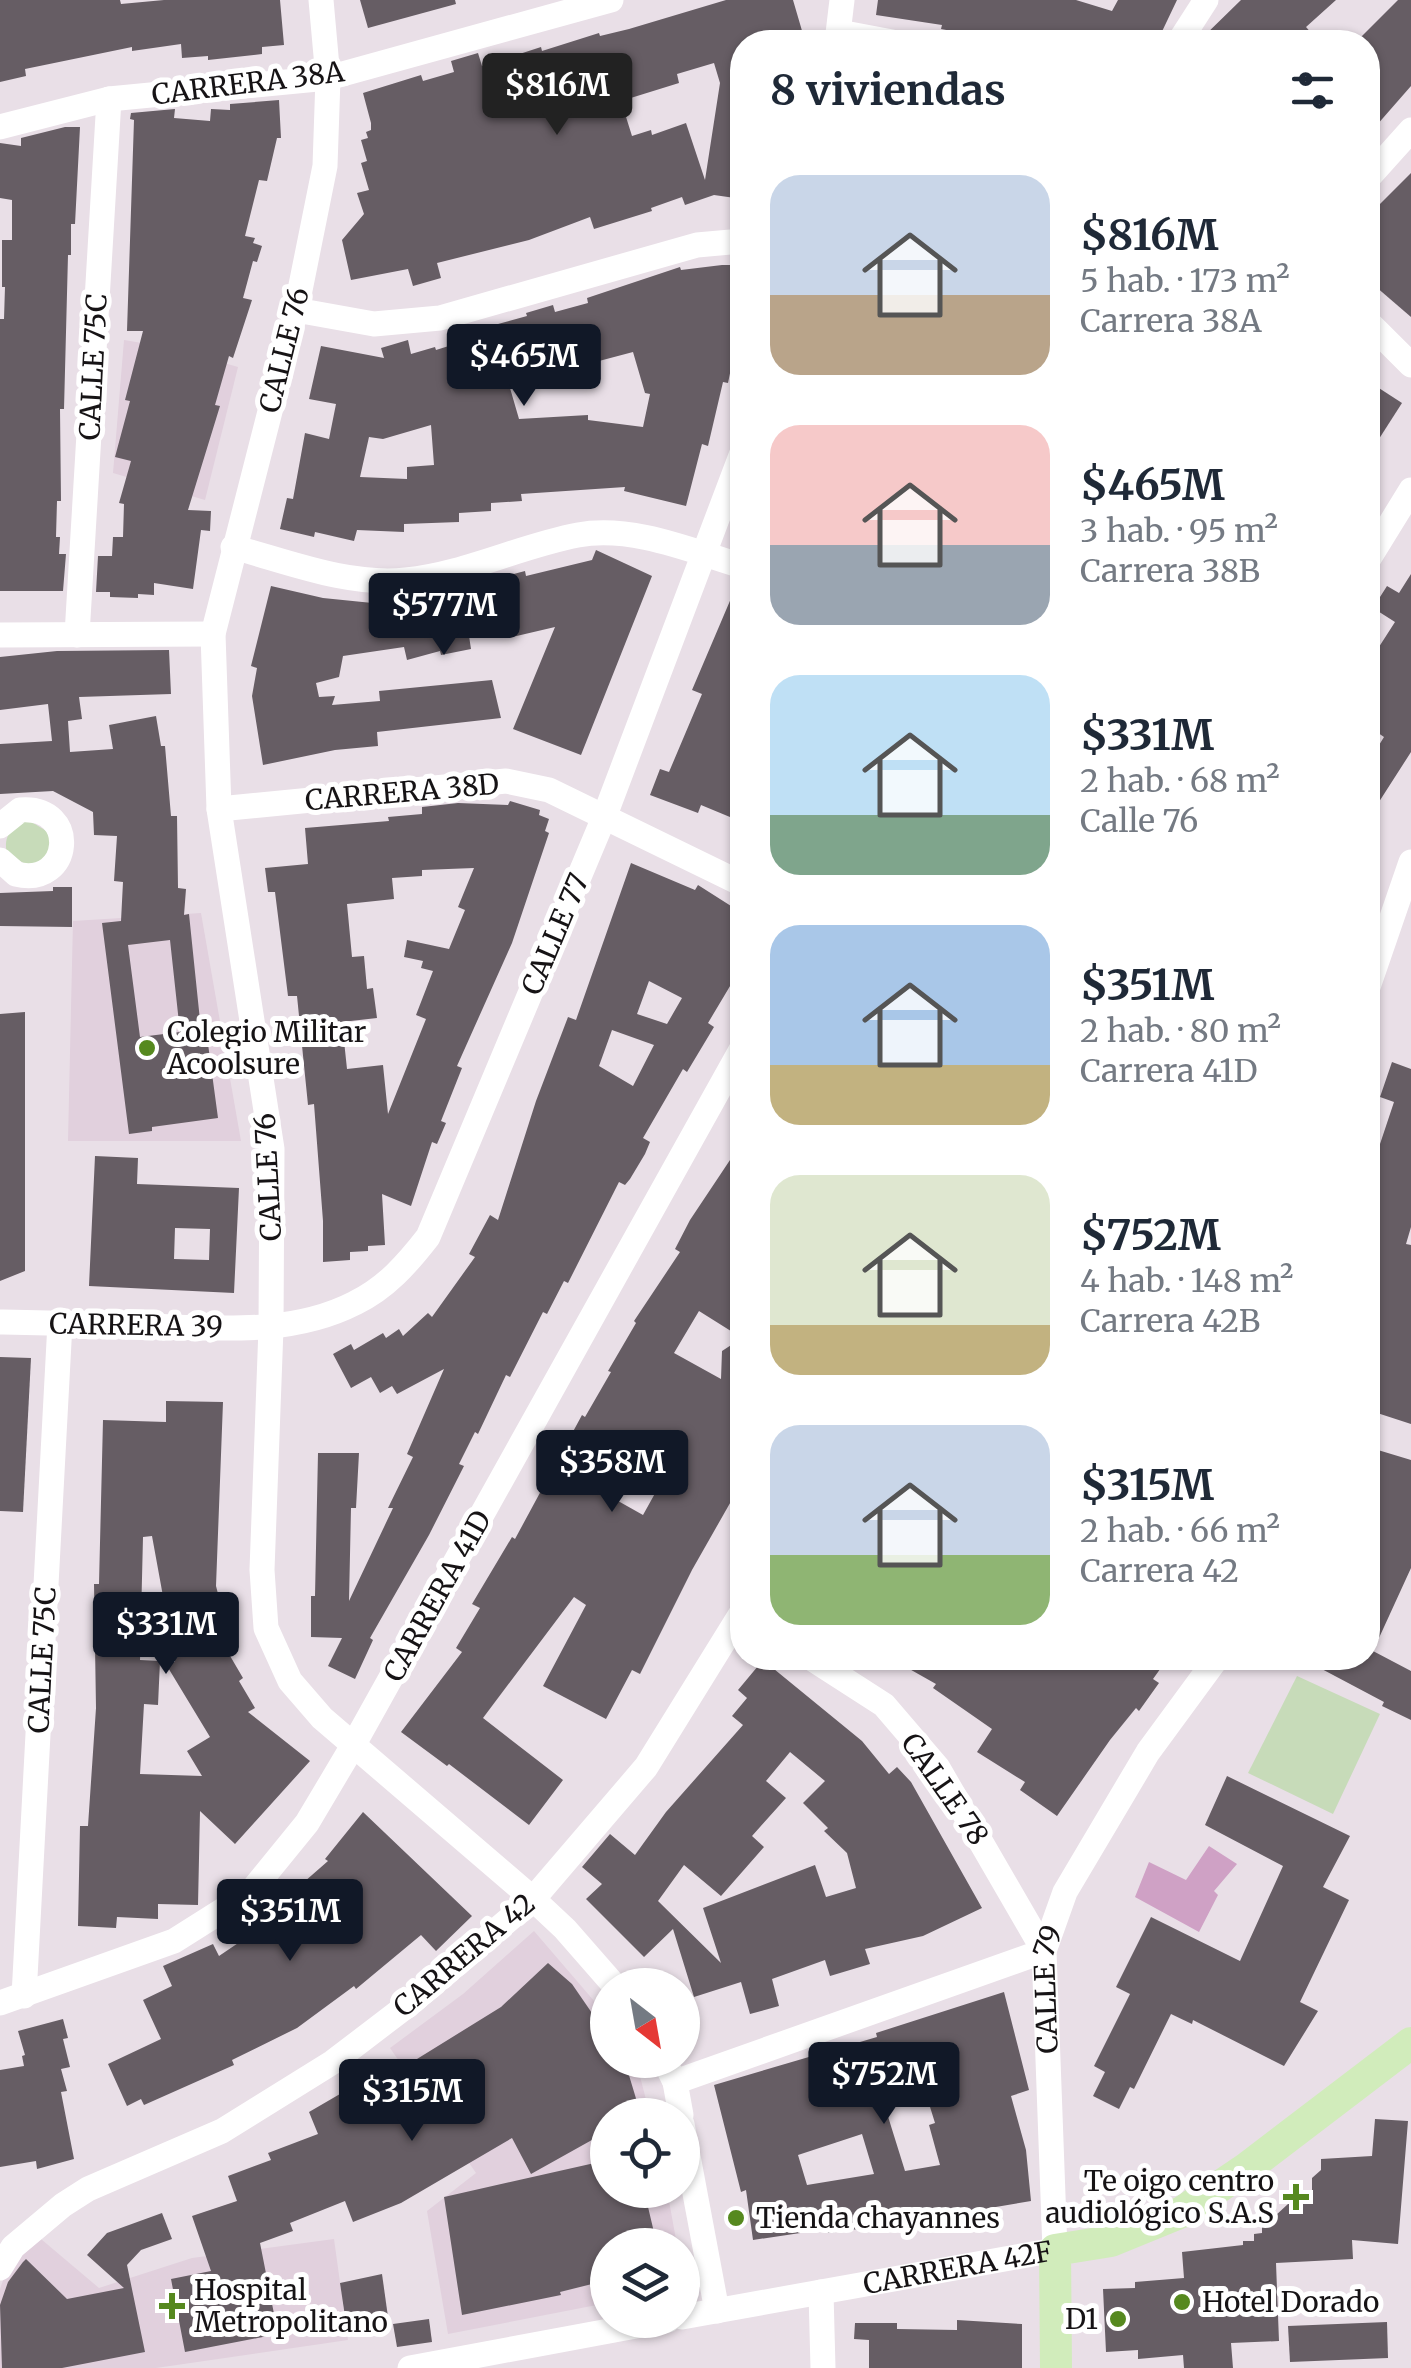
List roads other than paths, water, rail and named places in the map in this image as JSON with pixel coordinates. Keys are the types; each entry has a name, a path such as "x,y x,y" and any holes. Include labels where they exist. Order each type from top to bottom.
{"main road":[{"name":"CARRERA 42F","path":"1055,2250 1112,2240 1182,2212 1247,2168 1411,2043"},
{"name":"CALLE 79","path":"1055,2250 1056,2368"}],"street":[{"name":"CALLE 76","path":"321,0 328,78 325,166 296,310 213,634 219,810 272,1149 271,1328 262,1570 266,1628 290,1680 322,1718 533,1899 599,1968"},
{"name":"CARRERA 38A","path":"0,126 109,99 328,78 611,0"},
{"path":"839,30 842,0"},
{"path":"1187,30 1206,0"},
{"name":"CALLE 75C","path":"77,634 109,99"},
{"path":"1380,165 1411,130"},
{"path":"296,310 374,324 440,318 697,245 730,241"},
{"path":"1380,334 1411,365"},
{"name":"CALLE 77","path":"271,1328 319,1318 355,1304 396,1274 428,1237 605,815 730,487"},
{"path":"1380,540 1411,490"},
{"path":"233,548 346,578 376,580 408,580 506,557 579,534 618,534 730,563"},
{"path":"0,635 213,634"},
{"name":"CARRERA 38D","path":"219,810 506,781 550,790 730,878"},
{"path":"0,826 20,810 42,811 58,825 62,846 53,866 40,874 16,874 0,860"},
{"path":"1380,952 1411,862"},
{"name":"CARRERA 41D","path":"12,2000 174,1940 250,1893 308,1822 730,1070"},
{"name":"CARRERA 39","path":"0,1322 271,1328"},
{"name":"CALLE 75C","path":"12,2000 60,1323"},
{"name":"CARRERA 42","path":"0,2268 13,2248 38,2224 88,2189 222,2131 333,2062 413,2001 533,1899 646,1768 730,1633"},
{"name":"CALLE 78","path":"830,1670 884,1705 938,1768 1044,1951"},
{"name":"CALLE 79","path":"1055,2250 1044,1951 1065,1892 1148,1752 1208,1670"},
{"path":"700,2061 1044,1951"},
{"path":"698,2208 717,2311"},
{"name":"CARRERA 42F","path":"700,2314 1055,2250"},
{"path":"821,2292 823,2368"},
{"path":"410,2368 590,2335"}],"place":[{"name":"Colegio Militar Acoolsure","path":"147,1048"},
{"name":"Te oigo centro audiológico S.A.S","path":"1296,2197"},
{"name":"Tienda chayannes","path":"736,2218"},
{"name":"Hotel Dorado","path":"1182,2302"},
{"name":"Hospital Metropolitano","path":"172,2306"},
{"name":"D1","path":"1118,2319"}]}
